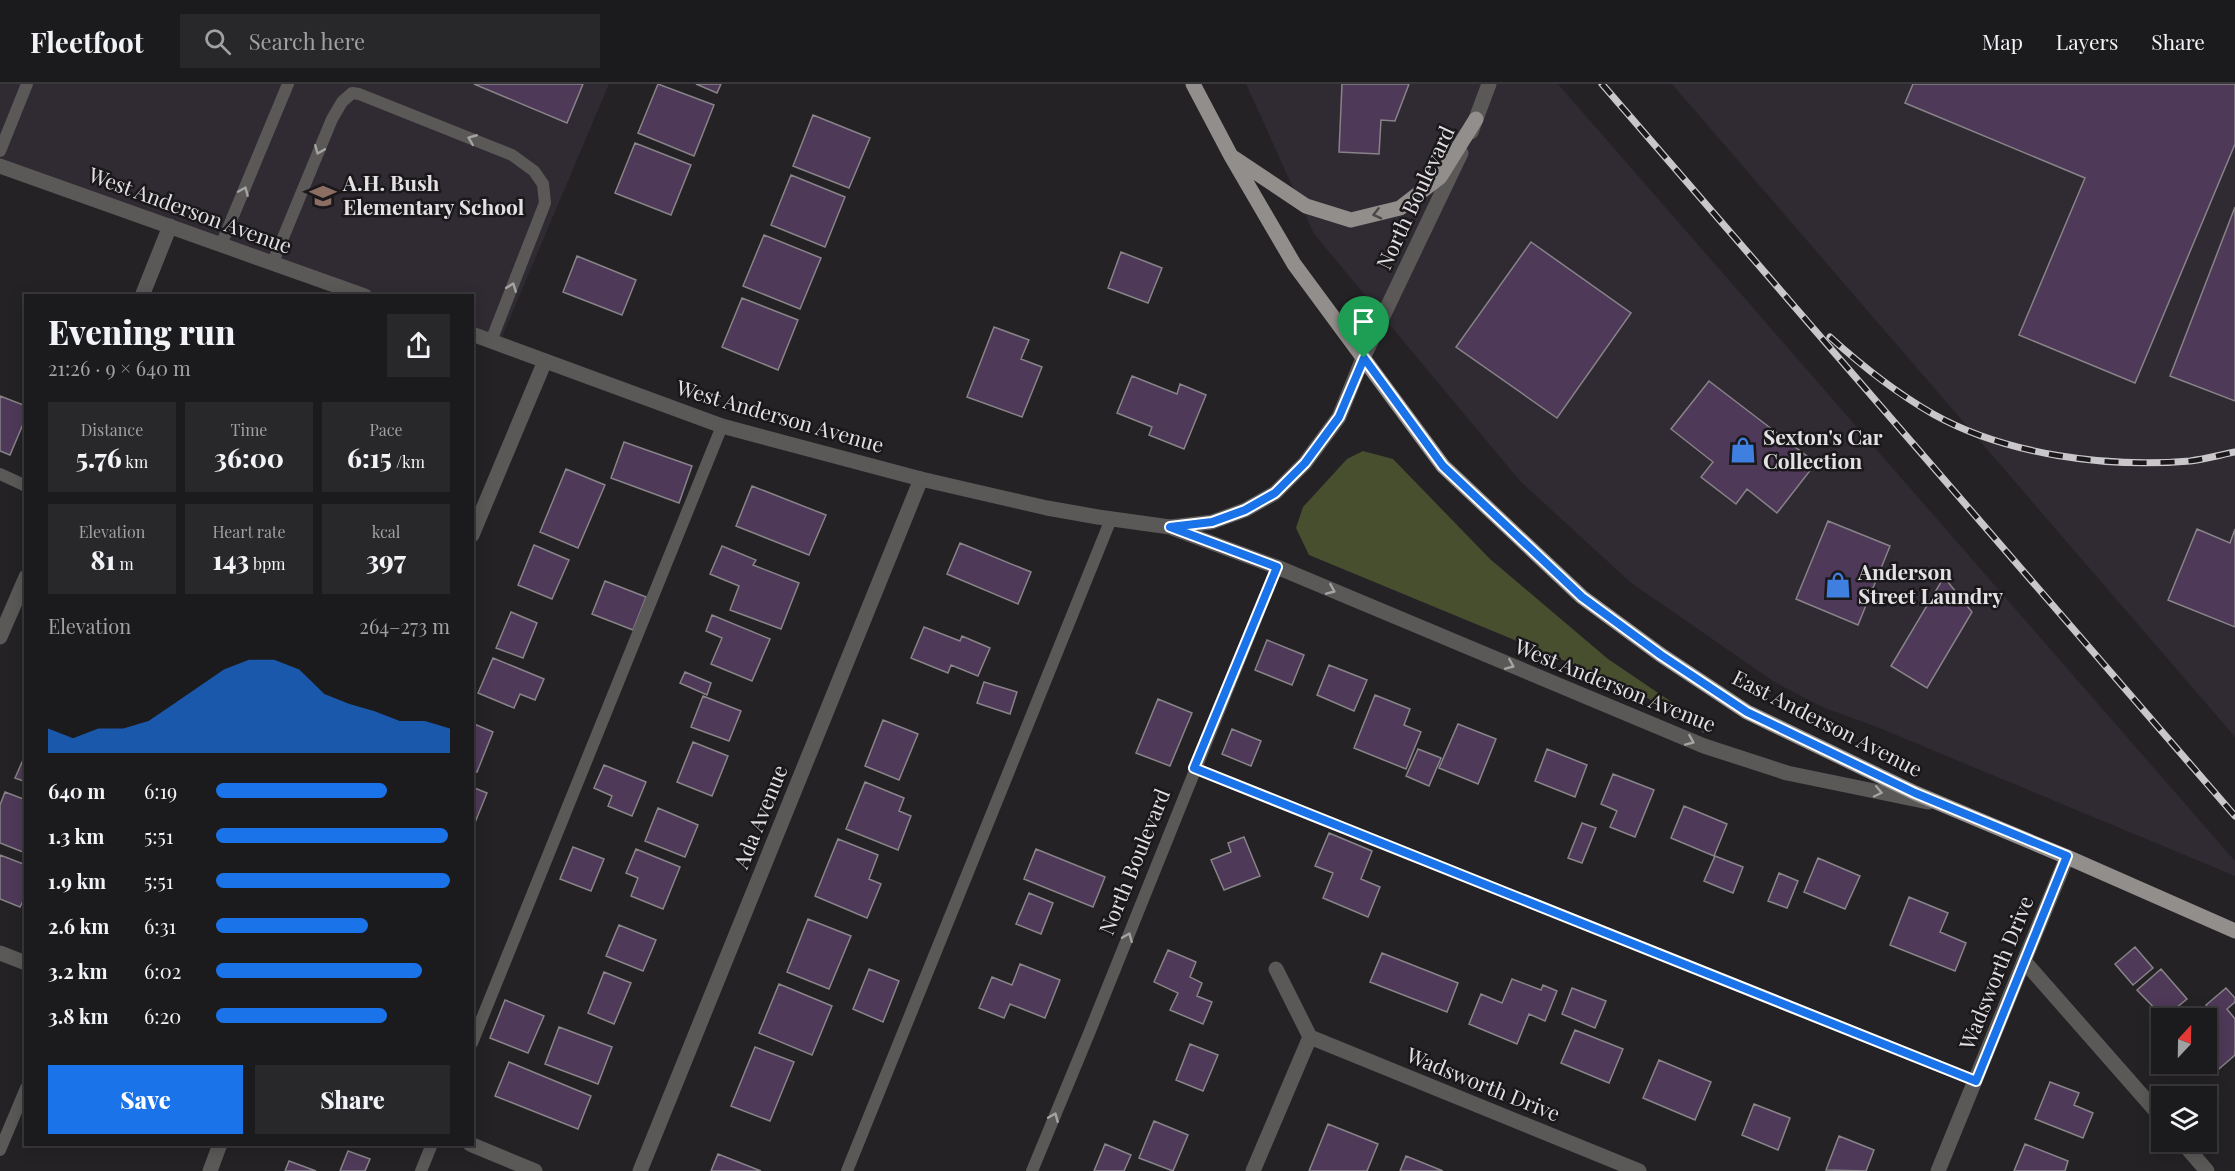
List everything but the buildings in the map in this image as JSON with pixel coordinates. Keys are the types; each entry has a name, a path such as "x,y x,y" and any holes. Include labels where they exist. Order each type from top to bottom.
{"main road":[{"name":"East Anderson Avenue","path":"1193,84 1231,156 1294,264 1443,466 1582,597 1661,655 1747,712 1915,793 2067,856 2235,931"},
{"path":"1231,156 1306,206 1351,220 1400,208 1440,177 1476,119"}],"street":[{"name":"North Boulevard","path":"1047,508 1170,527 1212,522 1245,510 1275,493 1305,463 1339,417 1364,358 1476,119 1489,84"},
{"name":"West Anderson Avenue","path":"0,166 273,262 349,293"},
{"path":"143,294 170,226"},
{"name":"West Anderson Avenue","path":"474,335 722,426 921,479 1047,508"},
{"path":"474,530 545,361"},
{"name":"Ada Avenue","path":"640,1171 921,479"},
{"name":"West Anderson Avenue","path":"1170,527 1277,567 1704,746 1786,773 1949,807"},
{"path":"0,638 24,583"},
{"name":"Wadsworth Drive","path":"1938,1171 2067,856"},
{"path":"0,953 24,962"},
{"path":"2024,961 2151,1105"},
{"path":"1254,1171 1310,1037 1276,969"},
{"name":"Wadsworth Drive","path":"1310,1037 1639,1171"},
{"path":"210,1171 219,1146"},
{"path":"474,1146 535,1171"},
{"path":"2191,1152 2207,1171"}],"lane":[{"path":"0,151 27,84"},
{"path":"221,245 288,84"},
{"path":"273,262 332,119 342,102 352,93 360,94 512,155 534,171 543,184 545,202 490,341"},
{"path":"474,1038 722,426"},
{"path":"0,474 24,485"},
{"path":"847,1171 1111,519"},
{"name":"North Boulevard","path":"1032,1171 1277,567"},
{"path":"1194,768 1976,1081"},
{"path":"0,1150 24,1093"},
{"path":"421,1171 431,1146"}],"shaded area":[{"name":"A.H. Bush Elementary School","path":"0,84 609,84 499,344 474,334 474,294 362,294 0,166"},
{"path":"1246,84 1558,84 2235,861 2235,876 1877,727 1822,707 1773,681 1630,582 1520,481 1314,234"},
{"path":"1672,84 2235,84 2235,737"}],"green space":[{"path":"1363,451 1393,459 1490,559 1608,659 1707,726 1704,733 1633,689 1309,555 1296,528 1303,507 1347,459"}],"railway":[{"path":"1602,84 2235,816"},
{"path":"1830,337 1879,378 1919,406 1992,440 2058,456 2125,462 2190,461 2235,452"}],"place":[{"name":"A.H. Bush Elementary School","path":"323,196"},
{"name":"Sexton's Car Collection","path":"1743,450"},
{"name":"Anderson Street Laundry","path":"1838,585"}],"route":[{"path":"1364,358 1443,466 1582,597 1661,655 1747,712 1915,793 2067,856 1976,1081 1194,768 1277,567 1170,527 1212,522 1245,510 1275,493 1305,463 1339,417 1364,358"}]}
